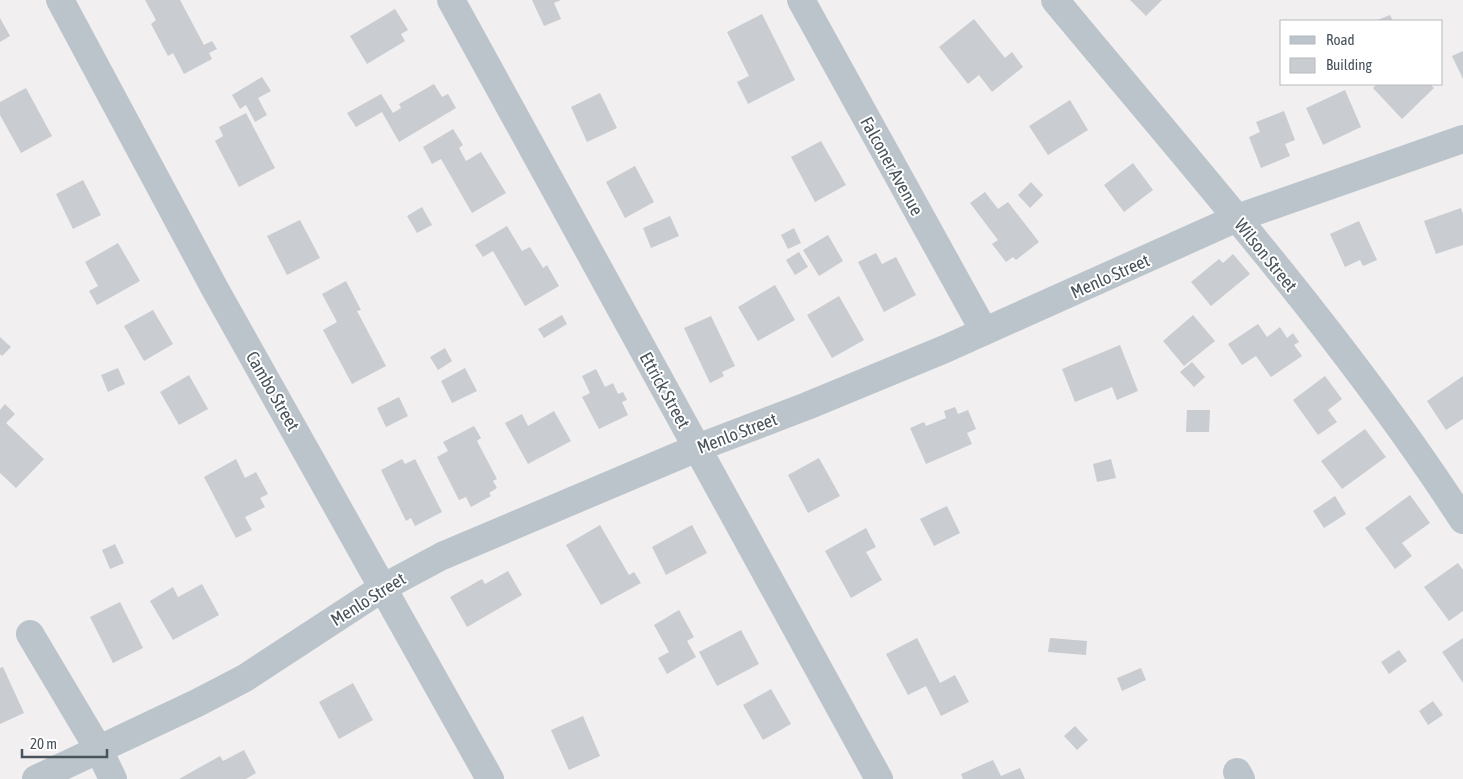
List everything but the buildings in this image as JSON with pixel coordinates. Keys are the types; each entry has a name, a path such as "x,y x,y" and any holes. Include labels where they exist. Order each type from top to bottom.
{"street":[{"name":"Cambo Street","path":"60,0 215,289 384,586 490,779"},
{"name":"Ettrick Street","path":"451,0 880,779"},
{"name":"Falconer Avenue","path":"801,0 984,331"},
{"name":"Wilson Street","path":"1055,0 1237,218 1373,391 1463,520"},
{"name":"Menlo Street","path":"36,779 100,750 245,678 384,586 442,556 697,448 824,399 984,331 1237,218 1463,139"},
{"path":"30,634 100,750 113,779"}]}
